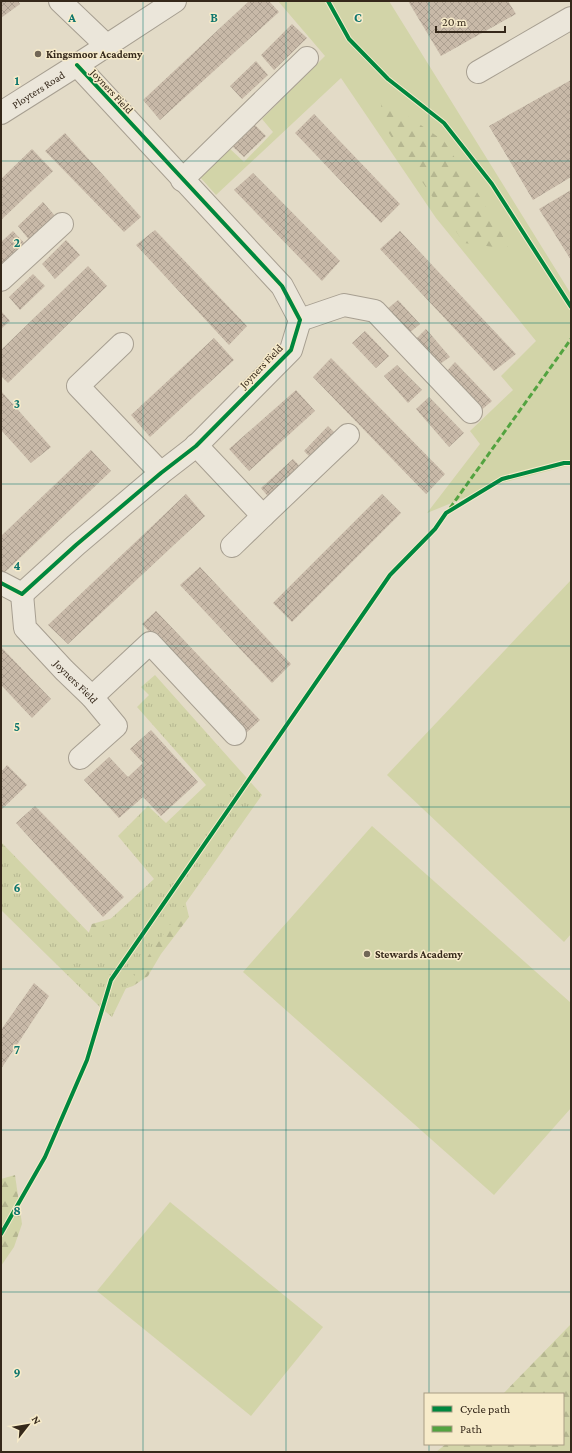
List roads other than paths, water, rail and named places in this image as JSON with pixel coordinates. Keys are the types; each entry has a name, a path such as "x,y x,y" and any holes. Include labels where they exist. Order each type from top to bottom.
{"street":[{"path":"60,1 107,46"},
{"name":"Ployters Road","path":"1,113 175,1"},
{"path":"478,72 571,18"},
{"path":"182,180 307,58"},
{"name":"Joyners Field","path":"77,65 182,180 282,286 300,320 291,350 196,445 76,545 22,594 25,628 64,670 92,697 116,726 80,758"},
{"path":"1,280 62,224"},
{"path":"300,320 344,306 375,311 471,412"},
{"path":"122,344 78,386 161,473"},
{"path":"232,546 348,435"},
{"path":"196,445 263,516"},
{"path":"1,583 22,594"},
{"path":"92,697 150,643 235,734"}],"place":[{"name":"Kingsmoor Academy","path":"38,54"},
{"name":"Stewards Academy","path":"367,954"}]}
